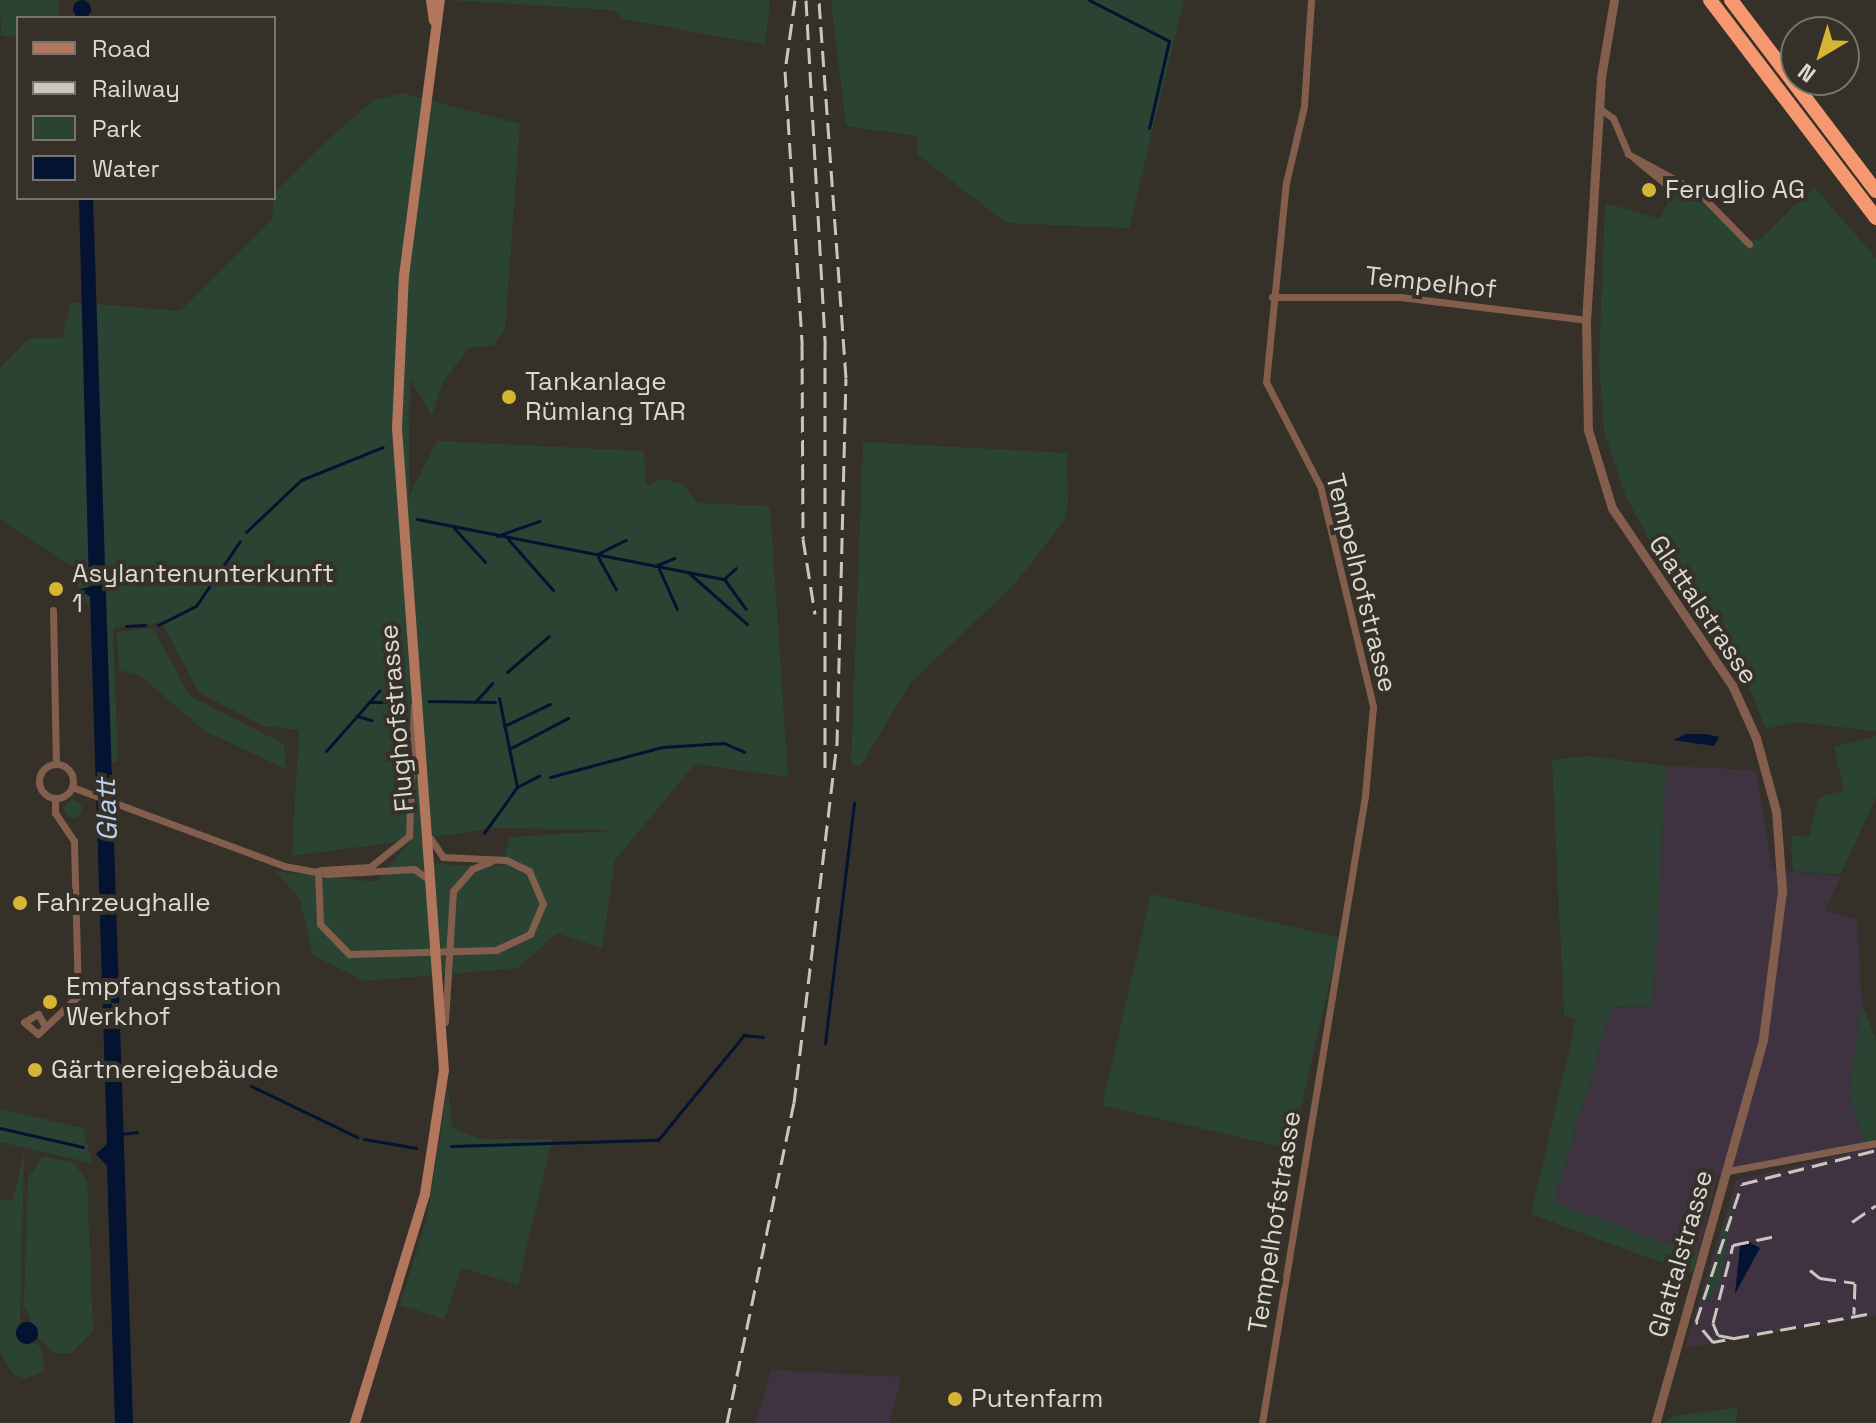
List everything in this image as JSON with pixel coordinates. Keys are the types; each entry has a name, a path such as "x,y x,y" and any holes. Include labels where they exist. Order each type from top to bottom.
{"highway":[{"path":"1710,0 1876,218"},
{"path":"1731,0 1876,191"}],"main road":[{"path":"431,0 435,23"},
{"name":"Flughofstrasse","path":"355,1423 425,1194 445,1022 397,428 404,276 440,0"}],"street":[{"name":"Tempelhofstrasse","path":"1262,1423 1365,796 1373,706 1320,486 1268,392 1272,297 1304,106 1311,0"},
{"name":"Glattalstrasse","path":"1614,0 1599,108 1586,320 1587,421 1603,486 1639,555 1732,685 1776,811 1782,891 1776,970 1728,1171 1655,1423"},
{"path":"1599,108 1613,118 1641,171 1666,184"},
{"path":"1635,159 1698,192 1749,244"},
{"name":"Tempelhof","path":"1272,297 1400,297 1586,320"},
{"path":"45,1026 78,996 74,841 55,813 55,798 39,781 56,764 53,610"},
{"path":"318,871 370,867 409,836 416,684"},
{"path":"56,764 71,773 72,787"},
{"path":"72,787 284,866 318,871 414,869 434,884"},
{"path":"55,798 72,787"},
{"path":"318,871 318,918 329,941 356,956 399,956 512,946 541,917 534,876 498,859 443,857 429,835"},
{"path":"445,1022 453,891 472,869 498,859"},
{"path":"1728,1171 1876,1143"}],"shaded area":[{"path":"1666,766 1756,770 1772,870 1841,876 1825,910 1857,920 1862,1004 1849,1096 1865,1143 1717,1176 1698,1256 1554,1203 1612,1008 1653,1006"},
{"path":"1876,1147 1876,1315 1685,1348 1736,1180"},
{"path":"771,1370 902,1377 889,1423 755,1423"}],"green space":[{"path":"0,0 58,0 59,16 16,16 16,37 1,36"},
{"path":"446,0 770,0 765,45 623,19 613,10"},
{"path":"831,0 1184,0 1129,228 1006,223 917,154 918,136 846,126"},
{"path":"402,93 520,124 505,329 494,345 468,348 442,384 432,416 410,379 409,496 437,441 644,451 646,486 663,479 683,484 697,503 770,506 788,777 695,764 615,860 602,948 557,933 518,968 364,981 313,955 300,899 275,871 377,882 411,840 292,856 299,730 264,726 199,693 162,622 113,628 118,762 111,763 103,603 78,602 78,570 0,519 0,368 30,338 62,338 71,302 180,311 272,219 276,191 372,101","holes":["496,828 610,831 510,837 502,866 427,864 425,838"]},
{"path":"1678,182 1743,241 1760,239 1814,187 1876,258 1876,731 1795,722 1766,729 1732,646 1654,549 1626,497 1604,431 1599,362 1605,203 1660,219"},
{"path":"863,442 1067,453 1068,503 1064,521 1014,585 911,682 861,766 851,765"},
{"path":"153,628 190,696 284,744 286,769 205,731 140,676 119,670 117,632"},
{"path":"1876,736 1876,798 1840,875 1793,871 1791,835 1809,837 1818,798 1844,790 1834,747"},
{"path":"1588,756 1666,766 1653,1006 1612,1007 1554,1202 1698,1255 1692,1274 1531,1214 1576,1020 1564,1015 1552,760"},
{"path":"69,800 77,800 82,809 80,816 69,818 64,813 64,805"},
{"path":"1151,894 1340,938 1291,1149 1102,1105"},
{"path":"1862,1004 1876,1039 1876,1141 1865,1143 1849,1095"},
{"path":"448,1086 452,1128 481,1139 552,1139 518,1285 462,1268 444,1319 400,1305 427,1217"},
{"path":"0,1109 83,1128 92,1163 0,1142"},
{"path":"24,1151 20,1320 27,1340 40,1346 45,1370 26,1379 13,1374 0,1352 0,1199 13,1201"},
{"path":"43,1156 74,1163 87,1181 93,1331 71,1353 54,1353 38,1338 24,1305 28,1178"},
{"path":"1734,1194 1720,1285 1713,1286 1714,1300 1704,1297"},
{"path":"1738,1407 1736,1423 1664,1423 1674,1416"}],"water":[{"path":"78,0 86,0 91,5 89,16 75,16 73,13 73,5"},
{"name":"Glatt","path":"79,200 93,200 133,1423 115,1423 107,1166 96,1154 107,1144 90,596 77,590 89,587"},
{"path":"1686,734 1719,737 1714,746 1673,740"},
{"path":"1747,1241 1760,1248 1735,1294 1740,1246"},
{"path":"27,1322 35,1325 38,1333 35,1341 27,1344 19,1341 16,1333 19,1325"}],"waterway":[{"path":"1089,0 1169,41 1149,128"},
{"path":"246,532 301,480 383,447"},
{"path":"417,519 724,579 746,609"},
{"path":"497,536 539,521"},
{"path":"454,528 485,562"},
{"path":"508,539 553,590"},
{"path":"597,554 626,540"},
{"path":"158,625 196,606 240,541"},
{"path":"598,557 616,589"},
{"path":"655,566 674,558"},
{"path":"724,579 736,568"},
{"path":"659,569 677,609"},
{"path":"690,574 747,624"},
{"path":"126,626 145,625"},
{"path":"507,672 549,636"},
{"path":"476,701 492,683"},
{"path":"326,751 380,690"},
{"path":"499,698 517,787"},
{"path":"429,701 495,702"},
{"path":"369,702 404,702"},
{"path":"504,726 550,704"},
{"path":"357,716 371,720"},
{"path":"509,749 568,718"},
{"path":"550,777 662,747 724,743 744,752"},
{"path":"484,833 517,787 539,776"},
{"path":"825,1043 854,803"},
{"path":"451,1146 658,1140 744,1035 763,1037"},
{"path":"251,1086 357,1137"},
{"path":"0,1128 83,1147"},
{"path":"121,1134 137,1132"},
{"path":"364,1139 416,1148"}],"railway":[{"path":"795,0 785,71 802,344 803,539 815,614"},
{"path":"806,0 825,344 825,775"},
{"path":"727,1423 794,1103 837,745 846,378 819,0"},
{"path":"1867,1314 1713,1342 1696,1322 1742,1184 1876,1150"},
{"path":"1852,1222 1876,1205"},
{"path":"1733,1338 1718,1335 1713,1323 1733,1245 1772,1237"},
{"path":"1810,1270 1820,1278 1855,1283 1854,1314"}],"place":[{"name":"Feruglio AG","path":"1649,190"},
{"name":"Tankanlage Rümlang TAR","path":"509,397"},
{"name":"Asylantenunterkunft 1","path":"56,589"},
{"name":"Fahrzeughalle","path":"20,903"},
{"name":"Empfangsstation Werkhof","path":"50,1002"},
{"name":"Gärtnereigebäude","path":"35,1070"},
{"name":"Putenfarm","path":"955,1399"}]}
